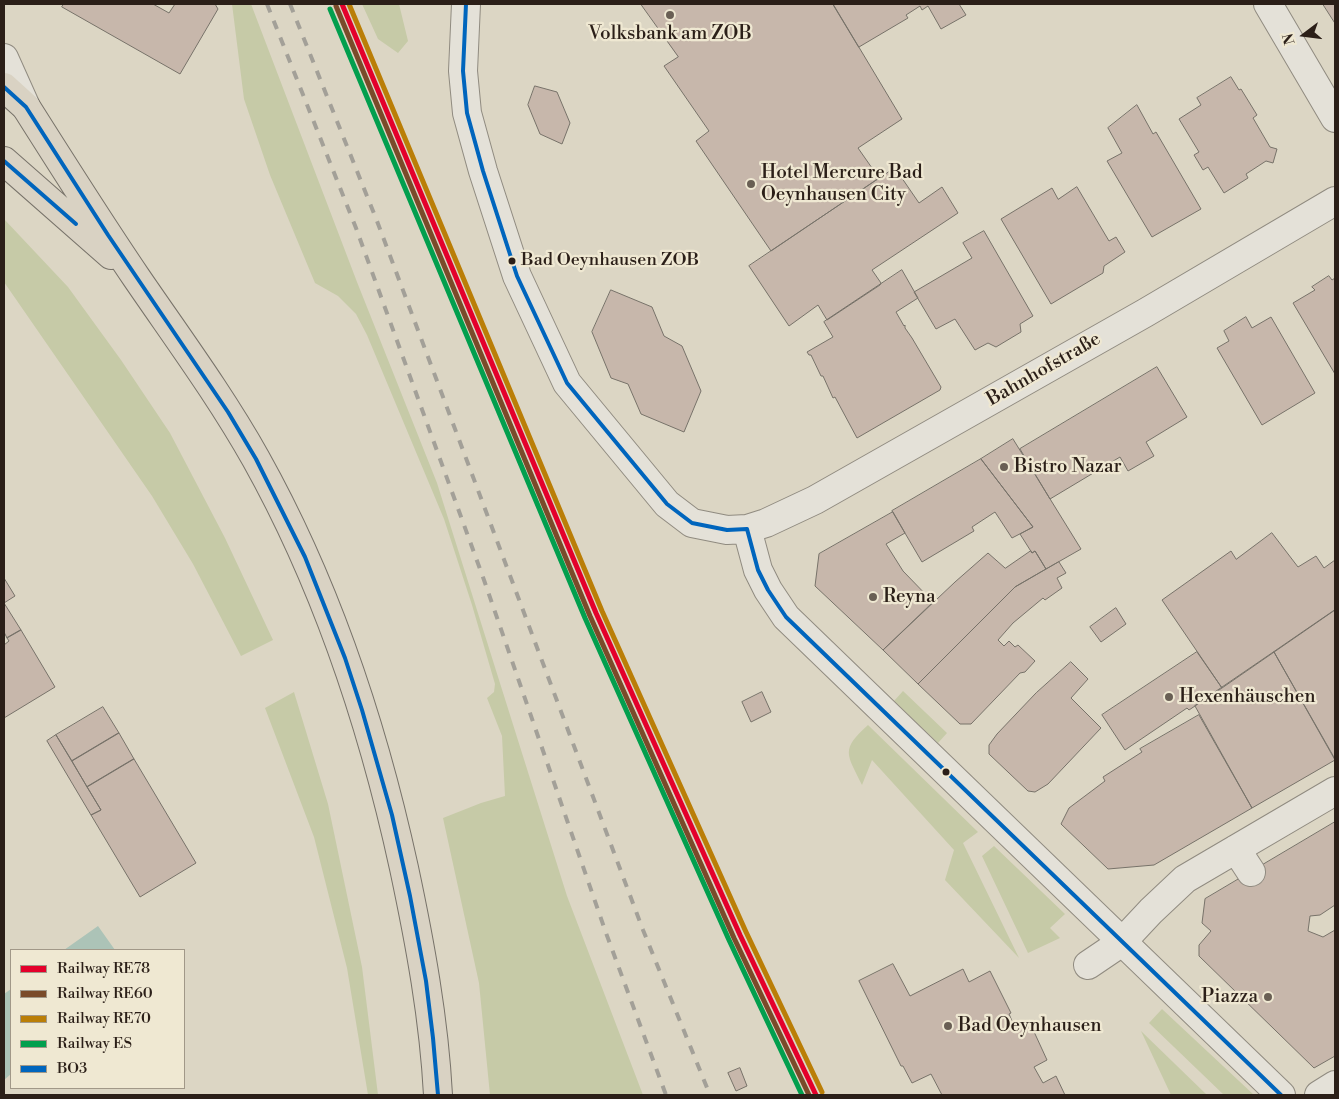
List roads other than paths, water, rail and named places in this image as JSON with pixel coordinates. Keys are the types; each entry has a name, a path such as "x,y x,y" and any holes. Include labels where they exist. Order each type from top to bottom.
{"main road":[{"path":"4,88 26,107 136,277 211,384 257,462 296,538 326,606 368,724 394,820 417,928 433,1037 438,1095"},
{"path":"4,161 136,277"}],"street":[{"name":"Bahnhofstraße","path":"466,4 463,71 467,113 483,172 516,276 567,383 667,504 692,523 727,530 747,529 766,523 845,484 1335,201"},
{"path":"1268,4 1335,118"},
{"path":"4,58 26,107"},
{"path":"747,529 758,570 768,590 786,617 1280,1095"},
{"path":"1088,965 1122,942 1185,879 1335,791"},
{"path":"1236,849 1251,872"},
{"path":"1319,1095 1335,1086"}],"railway":[{"path":"267,4 356,228 484,580 606,933 666,1095"},
{"path":"290,4 377,221 643,930 710,1095"}],"rail line":[{"name":"RE78","path":"342,4 596,613 740,935 816,1095"},
{"name":"RE70","path":"349,4 602,611 746,932 822,1092"},
{"name":"RE60","path":"336,6 590,616 734,938 809,1095"},
{"name":"ES","path":"330,9 585,618 729,940 802,1095"}],"place":[{"name":"Volksbank am ZOB","path":"670,15"},
{"name":"Hotel Mercure Bad Oeynhausen City","path":"751,184"},
{"name":"Bad Oeynhausen ZOB","path":"512,261"},
{"name":"Bistro Nazar","path":"1004,467"},
{"name":"Reyna","path":"873,597"},
{"name":"Hexenhäuschen","path":"1169,697"},
{"name":"Piazza","path":"1268,997"},
{"name":"Bad Oeynhausen","path":"948,1026"}]}
